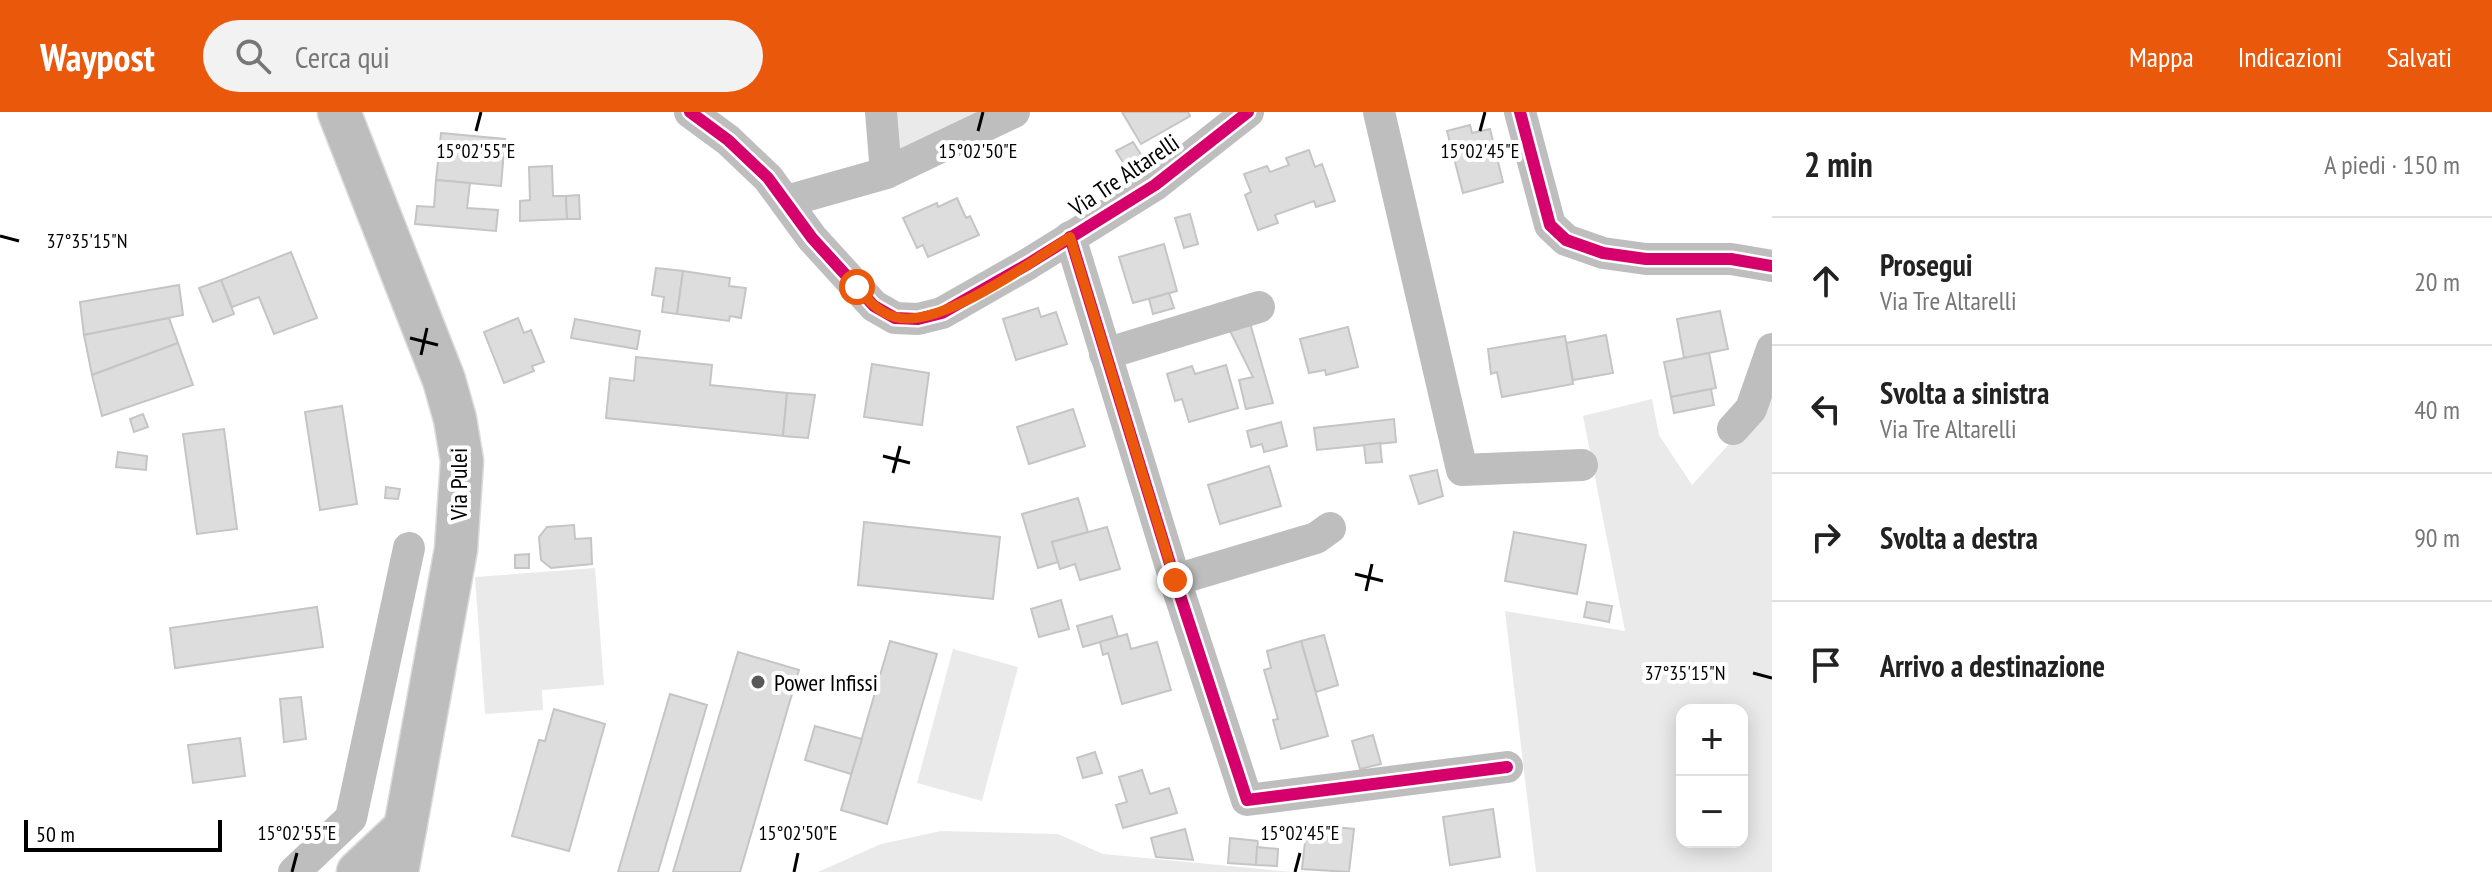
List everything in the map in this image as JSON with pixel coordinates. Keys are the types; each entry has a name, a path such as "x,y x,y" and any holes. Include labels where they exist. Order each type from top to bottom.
{"main road":[{"name":"Via Pulei","path":"339,112 444,380 462,461 456,549 397,872"},
{"path":"358,872 405,828"}],"street":[{"name":"Via Tre Altarelli","path":"690,112 728,140 768,178 812,238 874,306 895,318 918,319 942,313 1155,185 1248,112"},
{"path":"881,112 886,173"},
{"path":"787,201 886,173 1014,112"},
{"path":"1379,112 1462,470 1582,465"},
{"path":"1520,112 1550,225 1566,240 1603,253 1646,259 1731,259 1772,266"},
{"path":"1070,237 1175,580 1247,800 1507,767"},
{"path":"1105,354 1259,307"},
{"path":"1733,429 1751,409 1772,349"},
{"path":"1175,580 1316,538 1330,528"},
{"path":"294,872 351,818 409,548"},
{"path":"381,677 431,688"}],"shaded area":[{"path":"891,112 983,112 902,152 894,145"},
{"path":"1772,380 1772,872 1536,872 1505,611 1625,631 1583,416 1652,399 1659,435 1692,485 1758,412"},
{"path":"595,568 604,685 542,690 543,710 485,714 475,577"},
{"path":"953,649 1018,667 982,801 917,783"},
{"path":"941,831 1058,834 1103,854 1292,872 818,872 881,844"}],"building":[{"path":"1122,112 1188,112 1190,116 1141,144"},
{"path":"1470,125 1472,133 1490,129 1503,182 1463,193 1447,131"},
{"path":"441,133 505,139 501,186 436,180"},
{"path":"1133,142 1147,164 1130,174 1116,151"},
{"path":"1309,150 1315,167 1322,164 1335,201 1316,207 1314,201 1275,215 1278,223 1258,230 1245,195 1251,192 1244,174 1267,166 1270,172 1289,165 1286,158"},
{"path":"552,166 553,196 566,196 567,219 520,221 520,201 530,200 529,167"},
{"path":"436,180 470,183 467,208 498,210 496,231 415,224 417,206 434,207"},
{"path":"579,195 580,219 567,219 566,196"},
{"path":"957,198 966,218 970,216 979,235 928,257 923,245 917,248 903,218"},
{"path":"1190,214 1198,244 1184,248 1175,218"},
{"path":"1164,244 1177,291 1133,303 1119,257"},
{"path":"291,252 317,318 274,334 259,297 232,307 221,280"},
{"path":"656,268 683,271 677,314 662,312 664,297 652,295"},
{"path":"683,271 730,278 729,286 746,288 741,318 730,316 729,321 677,314"},
{"path":"221,280 234,314 213,322 199,288"},
{"path":"179,285 183,315 84,335 80,302"},
{"path":"1169,293 1174,308 1153,314 1149,299"},
{"path":"1038,308 1041,317 1056,312 1067,344 1016,360 1003,319"},
{"path":"1720,311 1728,349 1684,358 1677,319"},
{"path":"169,318 178,343 92,375 84,335"},
{"path":"518,318 524,333 531,330 544,362 532,366 534,371 504,383 484,332"},
{"path":"575,319 640,331 637,349 571,338"},
{"path":"1250,323 1273,403 1246,409 1239,380 1253,377 1229,329"},
{"path":"1348,327 1358,367 1326,375 1325,370 1309,373 1300,339"},
{"path":"1606,335 1613,373 1573,380 1566,343"},
{"path":"1565,336 1573,384 1502,397 1497,372 1491,374 1488,349"},
{"path":"178,343 193,385 102,416 92,375"},
{"path":"1709,353 1716,388 1671,397 1664,362"},
{"path":"636,357 712,365 710,385 787,393 783,436 606,418 610,378 634,381"},
{"path":"872,364 929,373 922,425 864,417"},
{"path":"1226,365 1238,408 1189,422 1182,399 1175,401 1167,374 1192,366 1195,374"},
{"path":"1711,389 1714,405 1674,413 1671,397"},
{"path":"787,393 815,395 808,438 783,436"},
{"path":"342,406 357,504 320,510 305,412"},
{"path":"1073,409 1085,446 1029,464 1017,427"},
{"path":"143,414 148,427 134,432 130,419"},
{"path":"1394,419 1396,442 1317,450 1314,428"},
{"path":"1281,422 1287,446 1264,452 1262,444 1251,447 1247,431"},
{"path":"224,429 237,529 197,534 183,434"},
{"path":"1380,443 1382,462 1366,463 1364,445"},
{"path":"118,452 147,456 146,470 116,467"},
{"path":"1269,466 1281,506 1220,524 1208,485"},
{"path":"1437,470 1443,496 1419,504 1410,476"},
{"path":"386,487 400,489 398,499 385,498"},
{"path":"1078,498 1088,532 1052,542 1058,562 1038,568 1022,514"},
{"path":"864,522 1000,537 993,599 858,585"},
{"path":"574,525 575,539 591,538 592,564 551,568 541,560 539,537 547,527"},
{"path":"1107,527 1120,569 1080,580 1075,564 1060,569 1052,542"},
{"path":"1514,532 1586,545 1577,594 1505,581"},
{"path":"529,554 529,568 515,568 515,555"},
{"path":"1061,600 1069,629 1039,637 1031,609"},
{"path":"1587,602 1612,606 1609,622 1584,617"},
{"path":"317,607 323,647 175,668 170,628"},
{"path":"1112,616 1118,637 1083,647 1077,626"},
{"path":"1127,634 1131,649 1157,642 1171,690 1122,704 1108,653 1103,655 1100,642"},
{"path":"1324,635 1338,685 1316,692 1301,641"},
{"path":"890,641 937,654 887,824 841,810"},
{"path":"1301,641 1328,736 1281,749 1273,720 1278,719 1264,670 1271,668 1267,651"},
{"path":"738,652 799,670 740,872 673,872"},
{"path":"670,694 707,705 658,872 618,872"},
{"path":"301,697 306,739 284,742 280,699"},
{"path":"554,709 605,724 569,851 512,836 539,740 545,741"},
{"path":"815,726 862,739 851,774 805,760"},
{"path":"1373,735 1381,764 1360,769 1352,741"},
{"path":"240,738 245,776 193,783 188,745"},
{"path":"1095,752 1102,773 1083,778 1077,758"},
{"path":"1142,770 1150,794 1169,788 1177,813 1123,828 1116,805 1127,802 1119,777"},
{"path":"1493,809 1500,857 1450,865 1443,817"},
{"path":"1307,824 1354,829 1349,872 1302,869"},
{"path":"1185,829 1193,860 1156,857 1151,838"},
{"path":"1230,838 1258,841 1256,865 1228,863"},
{"path":"1257,847 1278,849 1277,866 1256,865"}],"cycle path":[{"path":"690,112 728,140 768,178 812,238 874,306 895,318 918,319 942,313 1155,185 1248,112"},
{"path":"1520,112 1550,225 1566,240 1603,253 1646,259 1731,259 1772,266"},
{"path":"1070,237 1175,580 1247,800 1507,767"}],"place":[{"name":"Power Infissi","path":"758,682"}],"route":[{"path":"857,287 874,306 895,318 918,319 942,313 1070,237 1175,580"}]}
